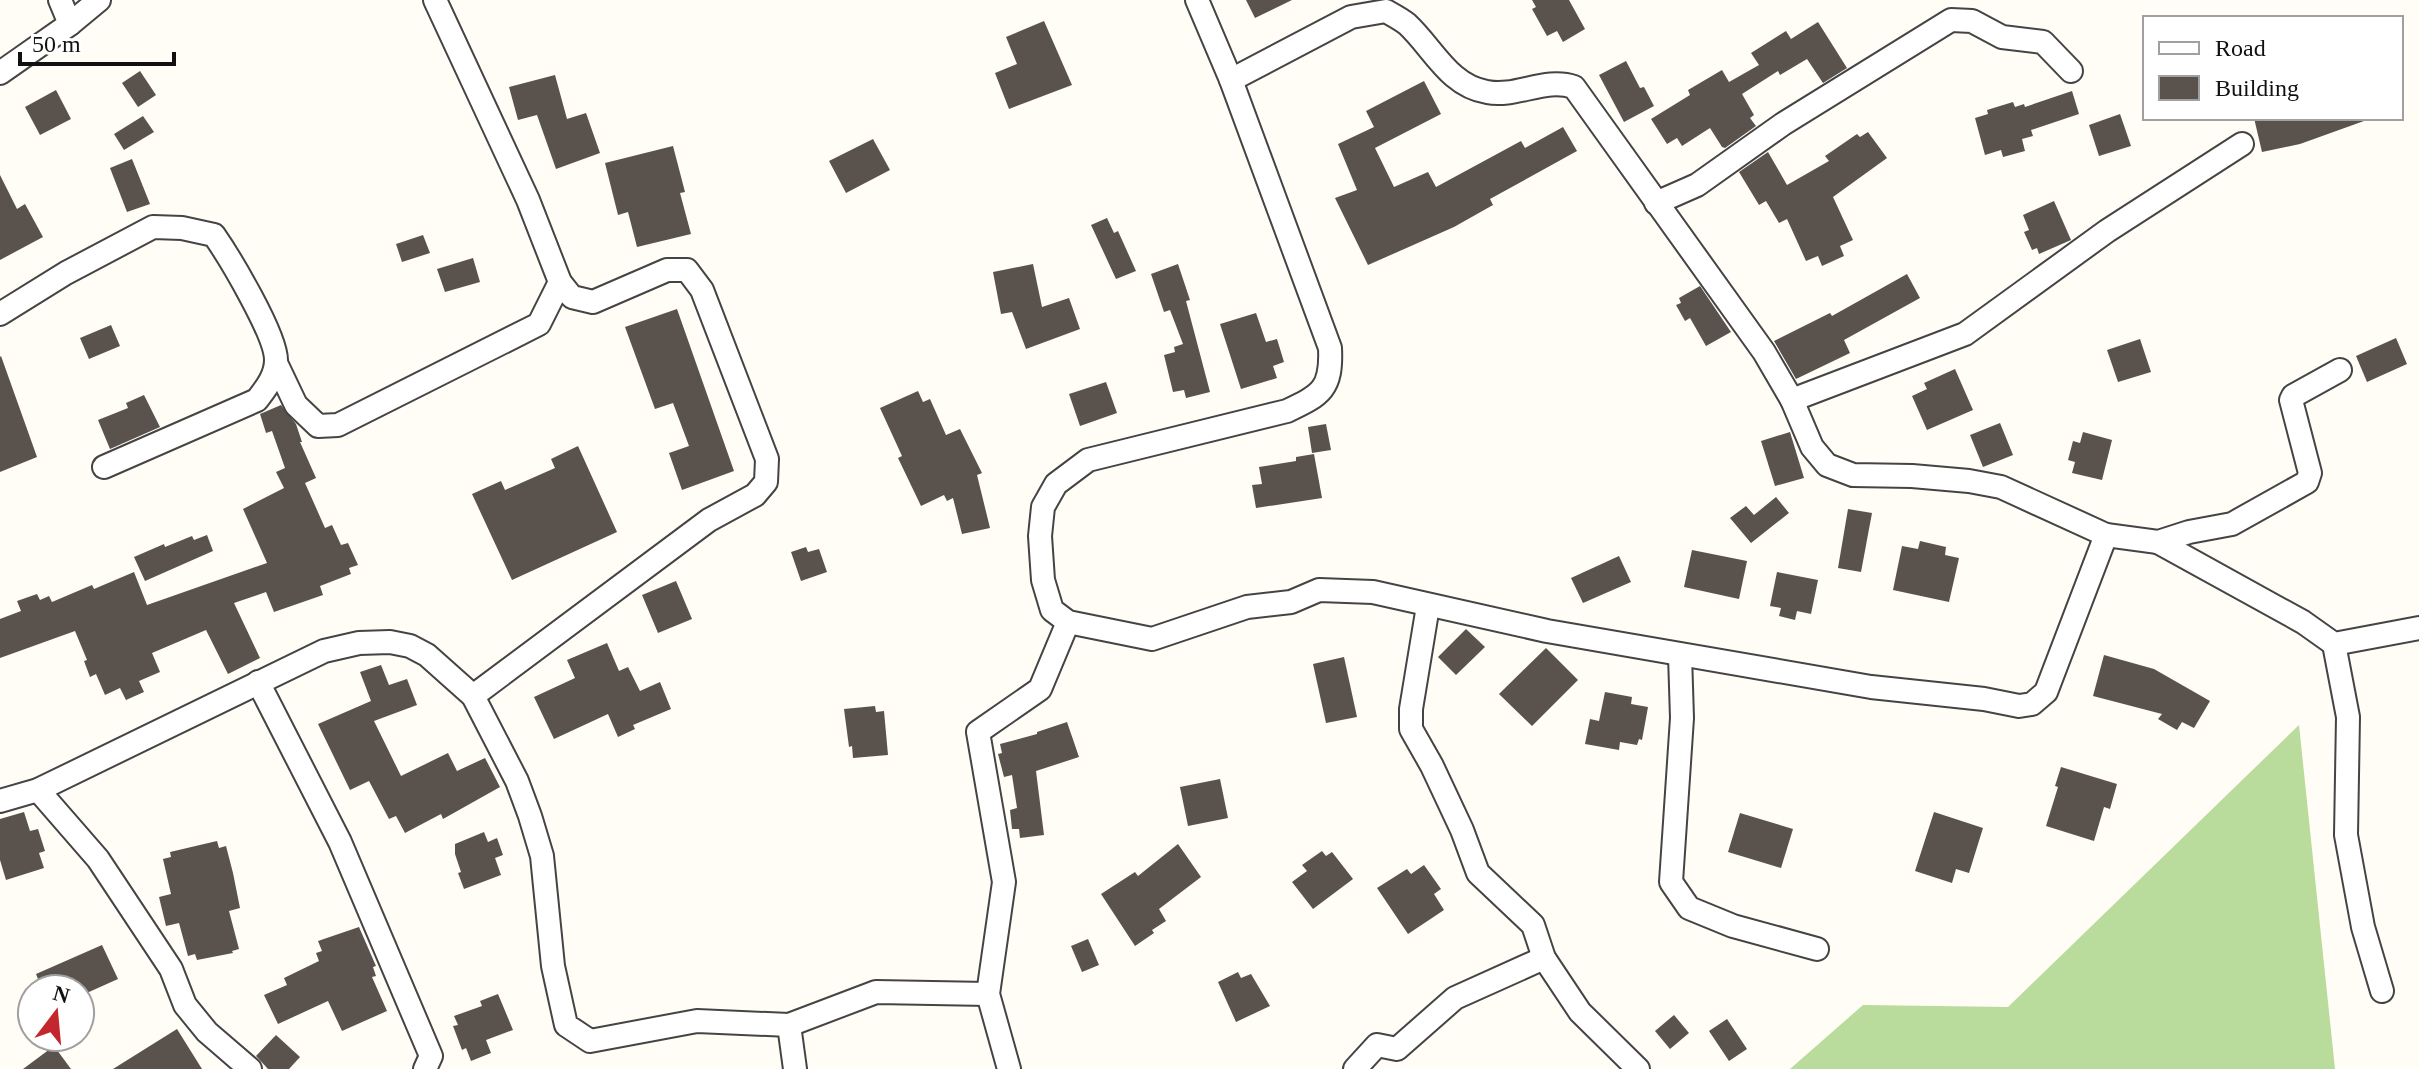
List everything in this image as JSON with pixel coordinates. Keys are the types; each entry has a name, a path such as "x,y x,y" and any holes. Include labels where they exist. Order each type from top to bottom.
{"street":[{"path":"60,0 70,24"},
{"path":"0,73 99,0"},
{"path":"435,0 528,200 560,282 572,297 593,302 667,270 687,270 702,290 767,459 766,482 755,495 709,520 473,696"},
{"path":"1197,0 1231,80 1330,348 1331,371 1318,396 1287,411 1088,460 1056,484 1043,507 1040,536 1043,580 1052,610 1068,622 1152,639 1247,607 1291,602 1319,590 1373,592 1547,631 1680,655 1871,687 1984,699 2019,706 2032,704 2046,692 2106,535"},
{"path":"1231,80 1351,17 1386,11 1407,23 1433,55 1464,85 1492,93 1564,83 1574,87 1764,352 1792,400 1812,447 1827,465 1853,475 1912,476 2001,487 2106,535 2158,542 2303,622 2334,644 2348,717 2346,835 2363,927 2382,991"},
{"path":"1656,203 1697,185 1783,124 1951,20 1972,21 2002,37 2043,42 2071,71"},
{"path":"1792,400 1965,334 2107,231 2242,144"},
{"path":"0,314 66,273 153,227 182,228 214,235 232,262 274,345 276,363 296,405 318,426 338,425 539,324 560,282"},
{"path":"104,467 257,400 271,380 276,363"},
{"path":"2158,542 2232,524 2307,482 2310,473 2291,400 2340,370"},
{"path":"1428,606 1411,709 1411,729 1462,830 1478,873 1533,925 1544,958 1580,1012 1638,1069"},
{"path":"1009,1069 988,994 1004,882 978,732 1040,689 1068,622"},
{"path":"2334,644 2419,628"},
{"path":"0,801 38,790 324,651 359,643 390,642 410,646 427,655 473,696 517,781 542,856 553,966 566,1025 590,1041 697,1021 789,1025 876,992 988,994"},
{"path":"1680,655 1682,718 1671,882 1689,908 1733,926 1817,949"},
{"path":"258,682 340,842 380,932 431,1056 425,1069"},
{"path":"38,790 98,859 171,969 185,1005 207,1032 250,1069"},
{"path":"1355,1069 1377,1045 1397,1049 1455,998 1544,958"},
{"path":"789,1025 795,1069"}],"green space":[{"path":"2299,725 2335,1069 1790,1069 1863,1005 2008,1007"}],"building":[{"path":"1246,0 1292,0 1255,18"},
{"path":"1532,0 1569,0 1585,29 1563,42 1557,31 1547,36 1532,9 1536,7"},
{"path":"1044,21 1072,85 1009,109 995,73 1017,64 1006,37"},
{"path":"1818,22 1847,68 1823,83 1807,59 1780,75 1778,71 1742,94 1754,115 1750,118 1756,126 1725,148 1710,128 1682,146 1677,138 1667,144 1651,119 1690,95 1688,90 1722,70 1729,82 1759,65 1751,53 1786,31 1791,39"},
{"path":"1626,61 1654,106 1624,122 1599,75"},
{"path":"140,71 156,95 138,107 122,83"},
{"path":"555,75 567,119 586,113 600,153 556,169 537,115 518,120 509,87"},
{"path":"1424,81 1441,114 1375,148 1394,187 1428,172 1436,187 1521,141 1525,148 1563,127 1577,151 1490,199 1493,205 1454,227 1368,265 1335,198 1357,190 1338,144 1374,127 1366,111"},
{"path":"56,90 71,119 40,135 25,107"},
{"path":"2072,91 2079,114 2031,130 2033,136 2022,139 2025,151 2003,157 2001,150 1985,155 1975,118 1988,114 1987,110 2013,102 2015,107 2024,104 2025,107"},
{"path":"2120,114 2131,146 2099,156 2089,125"},
{"path":"143,116 154,132 124,150 114,134"},
{"path":"2254,120 2364,121 2300,144 2262,152"},
{"path":"1868,132 1887,158 1833,197 1853,240 1840,246 1844,256 1822,266 1818,256 1806,261 1787,219 1779,223 1766,201 1759,205 1739,172 1768,152 1787,185 1829,161 1825,156 1857,134 1860,137"},
{"path":"873,139 890,170 846,193 829,161"},
{"path":"673,146 685,192 680,193 691,234 637,247 628,212 618,215 605,163"},
{"path":"132,159 150,204 127,212 110,168"},
{"path":"0,175 17,209 25,204 43,237 0,260"},
{"path":"2054,201 2071,240 2039,254 2037,248 2032,250 2024,232 2029,230 2023,215"},
{"path":"1107,218 1114,233 1118,231 1136,271 1116,279 1091,225"},
{"path":"423,235 430,253 402,262 396,244"},
{"path":"473,258 480,282 445,292 437,269"},
{"path":"1033,264 1042,307 1069,298 1080,329 1026,349 1012,312 1001,314 993,272"},
{"path":"1178,264 1190,300 1186,301 1210,392 1186,398 1184,390 1173,392 1164,355 1175,352 1174,347 1183,344 1170,310 1164,312 1151,274"},
{"path":"1907,274 1920,298 1844,340 1850,353 1796,379 1774,341 1830,313 1832,316"},
{"path":"1700,286 1731,332 1706,346 1690,318 1685,321 1676,305 1681,303 1679,298"},
{"path":"677,309 734,471 682,490 669,453 689,446 673,403 655,409 625,327"},
{"path":"1256,313 1266,342 1277,339 1284,362 1273,366 1277,378 1241,389 1220,324"},
{"path":"111,325 120,346 89,359 80,338"},
{"path":"2396,338 2407,364 2367,382 2356,356"},
{"path":"2140,339 2151,372 2118,382 2107,350"},
{"path":"0,357 37,457 0,472"},
{"path":"1955,369 1973,410 1927,430 1912,396 1927,389 1924,383"},
{"path":"1106,382 1117,413 1080,426 1069,394"},
{"path":"918,391 923,402 930,399 946,435 960,429 982,473 977,475 990,528 962,534 953,498 947,501 944,495 921,506 898,458 902,456 880,408"},
{"path":"144,395 160,427 110,449 98,420 128,408 126,403"},
{"path":"281,405 296,424 300,442 316,478 305,483 325,528 332,525 341,545 348,543 358,565 349,568 351,574 320,586 323,595 274,612 266,592 234,603 260,658 228,674 206,630 152,653 160,672 139,681 144,692 126,700 120,688 105,695 96,674 90,677 84,661 87,660 75,631 0,658 0,619 21,611 17,601 37,594 40,600 49,596 52,602 134,572 147,605 267,563 243,509 284,488 276,472 285,468 272,431 266,433 260,414"},
{"path":"2000,423 2013,455 1983,467 1970,435"},
{"path":"1326,424 1331,450 1312,453 1308,427"},
{"path":"1790,432 1804,478 1775,486 1761,441"},
{"path":"2083,432 2112,440 2102,480 2072,473 2075,462 2068,460 2073,441 2080,443"},
{"path":"578,446 617,532 512,580 472,494 501,481 505,490 555,468 551,459"},
{"path":"1314,454 1322,498 1256,508 1252,485 1262,484 1259,467 1296,461 1296,457"},
{"path":"1776,497 1789,513 1751,543 1730,518 1746,506 1754,515"},
{"path":"1848,509 1872,513 1861,572 1838,568"},
{"path":"207,535 213,551 145,581 134,557 164,544 165,547 192,536 194,540"},
{"path":"1920,541 1946,547 1945,555 1959,558 1949,602 1893,590 1902,546 1918,549"},
{"path":"806,547 808,552 819,549 827,572 801,581 791,552"},
{"path":"1692,550 1747,561 1739,599 1684,587"},
{"path":"1619,556 1631,582 1583,603 1571,578"},
{"path":"1777,572 1818,580 1811,614 1797,611 1795,620 1779,616 1781,608 1770,606"},
{"path":"676,581 692,619 658,633 642,595"},
{"path":"1466,629 1485,647 1456,675 1438,657"},
{"path":"607,643 619,671 628,667 640,691 660,682 671,709 633,725 635,729 618,737 608,714 554,739 534,697 575,678 567,660"},
{"path":"1546,648 1578,680 1532,726 1499,694"},
{"path":"2104,655 2154,669 2210,701 2194,728 2182,722 2177,730 2158,719 2162,714 2093,696"},
{"path":"1344,657 1357,717 1326,723 1313,664"},
{"path":"381,665 389,685 407,679 417,705 374,721 401,776 448,753 457,771 485,758 500,787 443,819 441,814 405,833 396,816 389,819 369,781 350,790 318,724 371,701 360,672"},
{"path":"1605,692 1632,697 1631,704 1648,707 1642,740 1639,739 1637,745 1620,742 1619,750 1585,744 1590,719 1599,721"},
{"path":"875,706 876,712 884,711 888,755 853,758 844,709"},
{"path":"1067,722 1079,757 1036,771 1044,835 1020,838 1019,829 1012,829 1010,810 1017,808 1012,775 1004,777 998,754 1002,753 1000,744"},
{"path":"2061,767 2117,784 2110,809 2104,807 2094,841 2046,826"},
{"path":"1220,779 1228,818 1188,826 1180,787"},
{"path":"24,812 30,831 38,829 45,851 39,853 44,868 6,880 0,860 0,819"},
{"path":"1934,812 1983,828 1969,873 1956,869 1952,883 1915,871"},
{"path":"1740,813 1793,829 1781,868 1728,852"},
{"path":"484,832 488,842 497,838 503,855 495,858 501,875 464,889 458,873 461,872 455,844"},
{"path":"217,841 219,848 226,846 233,873 240,908 229,911 239,949 197,960 195,954 188,956 179,923 166,926 159,897 171,894 163,859 171,857 170,852"},
{"path":"1178,844 1201,877 1159,909 1166,921 1135,946 1101,894 1135,872 1138,876"},
{"path":"1322,851 1326,856 1332,852 1353,879 1313,909 1292,882 1307,871 1302,865"},
{"path":"1424,865 1441,889 1434,894 1444,910 1408,934 1377,888 1407,869 1411,874"},
{"path":"359,927 376,966 373,967 376,976 372,977 387,1011 342,1031 328,1001 278,1024 264,995 287,985 284,978 319,961 316,953 322,951 318,941"},
{"path":"1088,939 1099,965 1082,972 1071,946"},
{"path":"102,945 118,979 96,989 96,973 38,973"},
{"path":"1238,972 1241,978 1251,974 1270,1006 1236,1022 1218,982"},
{"path":"498,994 513,1030 486,1040 491,1053 471,1061 466,1048 462,1050 453,1026 458,1025 454,1016 482,1006 480,1001"},
{"path":"1674,1015 1689,1033 1670,1049 1655,1031"},
{"path":"1727,1019 1747,1049 1729,1061 1709,1031"},
{"path":"177,1029 202,1069 113,1069"},
{"path":"276,1035 300,1057 289,1069 268,1069 256,1056"},
{"path":"45,1053 59,1053 71,1069 23,1069"}]}
